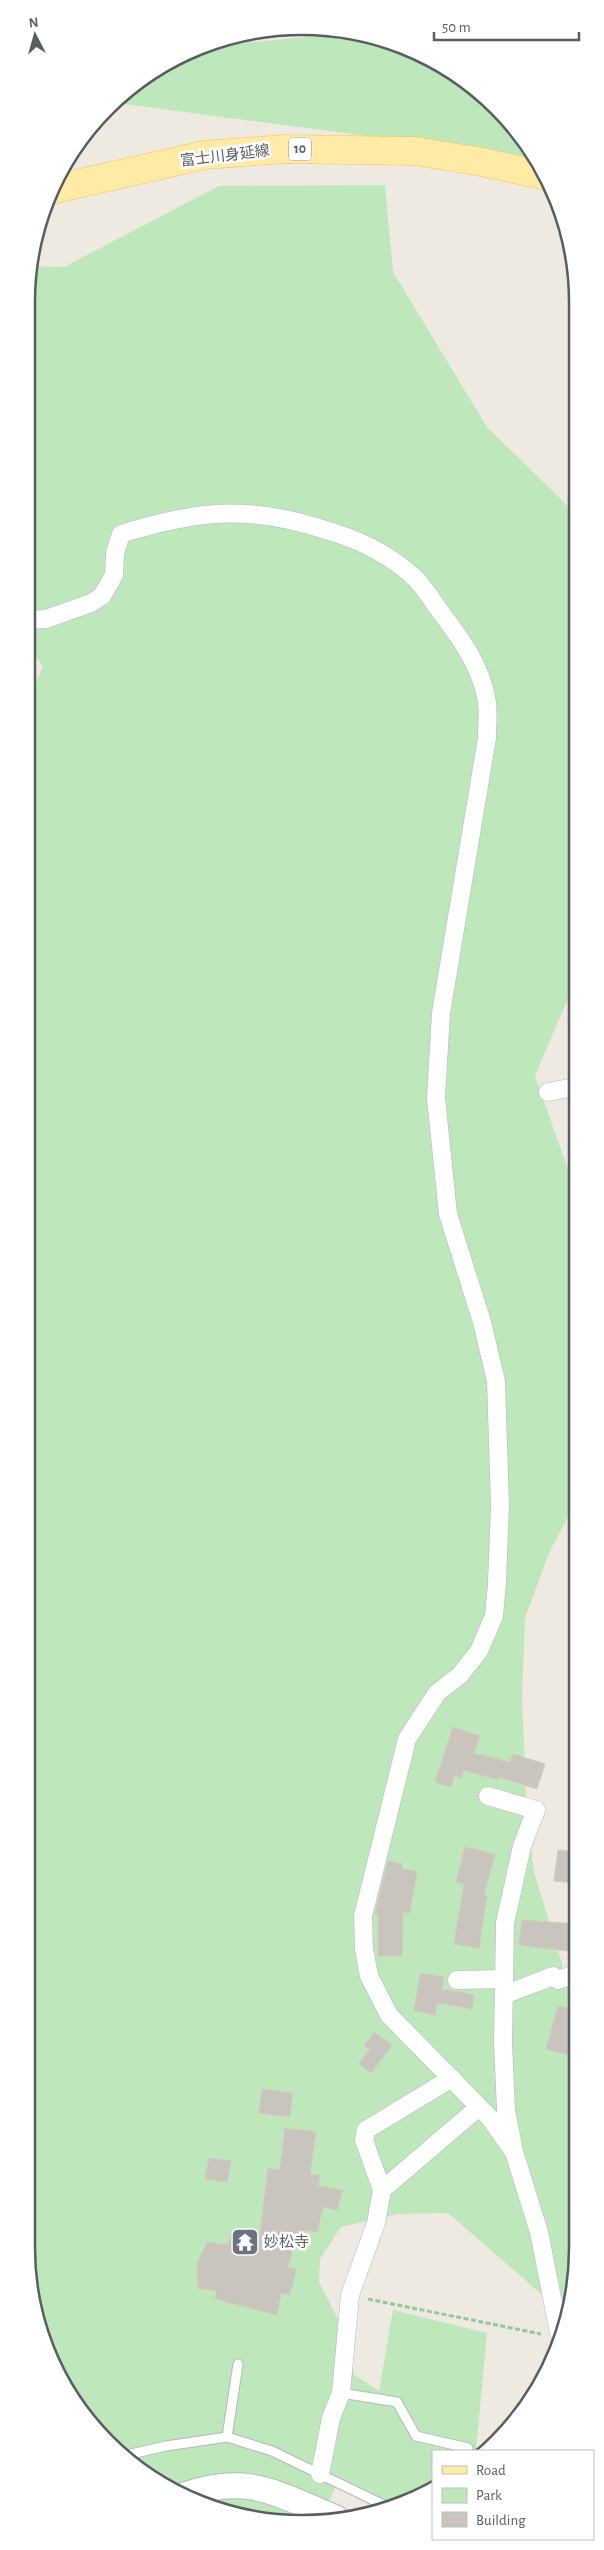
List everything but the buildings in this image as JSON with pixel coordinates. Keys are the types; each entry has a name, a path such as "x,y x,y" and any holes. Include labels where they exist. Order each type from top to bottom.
{"main road":[{"name":"富士川身延線","path":"61,188 204,155 285,149 415,151 482,162 536,174"}],"street":[{"path":"35,620 46,619 91,603 102,596 114,575 116,553 121,534 165,520 228,512 252,513 296,520 358,540 396,562 418,581 464,644 481,675 487,698 487,738 441,1014 436,1098 448,1214 482,1322 496,1381 500,1504 498,1583 494,1616 479,1651 460,1674 437,1693 407,1739 363,1916 364,1949 369,1976 389,2015 490,2118 514,2152"},
{"path":"548,1092 569,1088"},
{"path":"488,1796 536,1810 522,1846 506,1923 504,1987 506,2110 514,2152 539,2232 555,2333"},
{"path":"457,1980 504,1987 553,1976 558,1980 569,1976"},
{"path":"320,2474 331,2418 341,2393 350,2295 376,2223 382,2190 364,2140 366,2130 452,2078"},
{"path":"382,2190 479,2107"},
{"path":"195,2493 228,2484 260,2487 325,2514"}],"lane":[{"path":"227,2438 238,2364"},
{"path":"341,2393 398,2402 416,2436 468,2448"},
{"path":"132,2454 166,2446 227,2438 272,2451 380,2503"}],"path":[{"path":"350,2295 554,2336"}],"green space":[{"path":"319,36 337,37 371,44 404,55 436,71 465,90 503,126 526,157 123,104 139,90 169,71 200,55 234,44"},
{"path":"385,185 393,272 487,427 569,507 569,996 535,1076 569,1172 569,1515 549,1553 525,1618 522,1698 527,1814 534,1872 569,1986 569,2248 567,2283 562,2307 547,2299 448,2213 397,2214 341,2227 320,2259 319,2282 340,2323 354,2375 379,2391 393,2310 487,2333 476,2450 432,2450 432,2481 404,2495 381,2503 337,2482 331,2498 320,2514 302,2515 250,2510 200,2495 168,2479 139,2460 113,2437 90,2411 80,2396 55,2350 40,2300 35,2248 35,684 43,667 35,655 35,302 37,267 64,267 219,186"}],"place":[{"name":"妙松寺","path":"245,2242"}]}
